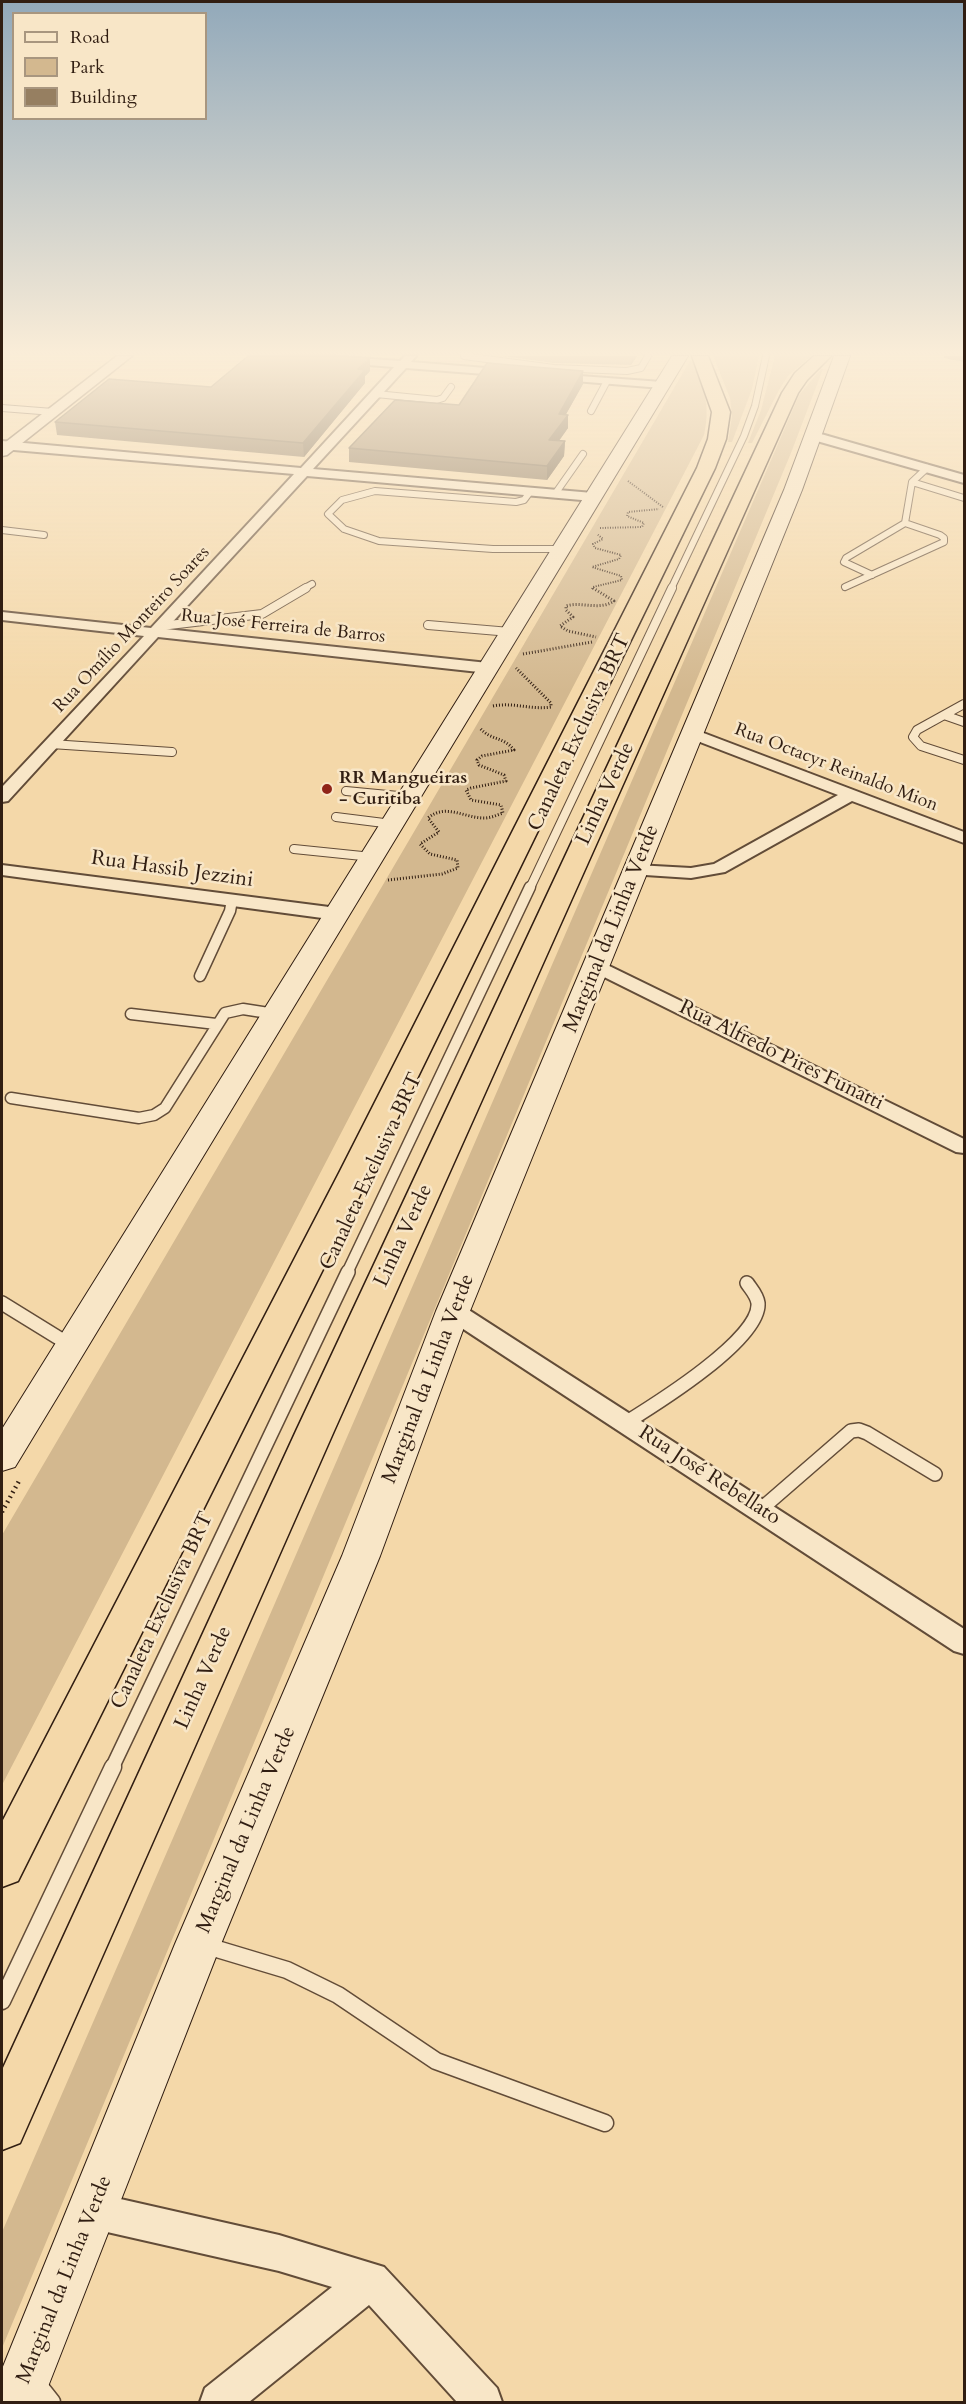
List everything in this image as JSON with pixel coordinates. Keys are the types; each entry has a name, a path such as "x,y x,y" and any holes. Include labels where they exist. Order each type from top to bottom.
{"highway":[{"path":"2,1867 355,1173 706,468"},
{"name":"Linha Verde","path":"2,2126 315,1431 756,468"}],"main road":[{"path":"2,1458 488,668 515,643 561,549 611,468"},
{"name":"Marginal da Linha Verde","path":"32,2392 94,2211 198,1944 361,1556 453,1311 801,468"}],"street":[{"path":"258,468 593,497"},
{"name":"Rua Omílio Monteiro Soares","path":"2,797 308,468"},
{"path":"928,468 964,479"},
{"name":"Rua José Ferreira de Barros","path":"2,616 158,629 488,668"},
{"name":"Rua Octacyr Reinaldo Mion","path":"693,734 964,838"},
{"path":"636,870 691,873 719,868 852,795"},
{"name":"Rua Hassib Jezzini","path":"2,870 337,914"},
{"name":"Rua Alfredo Pires Funatti","path":"597,966 964,1147"},
{"name":"Rua José Rebellato","path":"453,1311 964,1643"},
{"path":"94,2211 279,2253 371,2280 483,2403"},
{"path":"219,2403 371,2280"}],"lane":[{"path":"555,494 573,468"},
{"name":"Canaleta Exclusiva BRT","path":"2,2001 729,468"},
{"path":"905,523 912,482 927,468"},
{"path":"912,482 964,498"},
{"path":"530,492 524,500 516,502 375,492 354,494 334,503 328,514 336,526 362,537 379,541 493,549 561,549"},
{"path":"845,587 872,575 944,542 944,538 905,523 846,558 844,562 849,566 872,575"},
{"path":"2,530 44,535"},
{"path":"158,629 262,614 312,584"},
{"path":"428,625 515,643"},
{"path":"964,704 916,730 914,737 921,746 964,760"},
{"path":"944,715 964,722"},
{"path":"51,744 172,752"},
{"path":"346,791 409,797"},
{"path":"336,817 392,824"},
{"path":"294,849 372,857"},
{"path":"200,976 230,911 232,900"},
{"path":"10,1098 139,1118 154,1115 165,1108 225,1013 243,1009 275,1014"},
{"path":"131,1014 216,1024"},
{"path":"627,1422 662,1401 722,1354 747,1331 758,1308 756,1294 747,1283"},
{"path":"2,1303 71,1346"},
{"path":"760,1510 851,1431 859,1430 867,1433 935,1474"},
{"path":"198,1944 246,1956 286,1970 338,1995 436,2061 605,2123"}],"path":[{"path":"515,643 591,643 597,638 590,634 571,632 560,626 573,617 566,610 566,606 571,604 604,607 614,602 592,589 622,580 621,576 613,572 592,567 594,564 619,559 621,555 595,548 593,544 603,539 595,532 596,530 611,526 627,529 642,527 644,524 629,518 628,512 664,508 621,475"},
{"path":"490,708 506,703 529,709 551,707 551,703 520,674 514,665"},
{"path":"385,880 442,874 458,868 457,860 442,855 429,855 422,850 420,844 439,832 428,818 431,814 452,810 462,815 483,818 503,813 501,805 471,800 466,794 466,790 473,787 506,781 504,775 478,765 477,760 482,756 514,750 506,740 487,736 480,728 482,724"}],"green space":[{"path":"627,468 687,468 2,1785 2,1535"},
{"path":"767,468 785,468 2,2348 2,2232"}],"place":[{"name":"RR Mangueiras - Curitiba","path":"327,789"}]}
